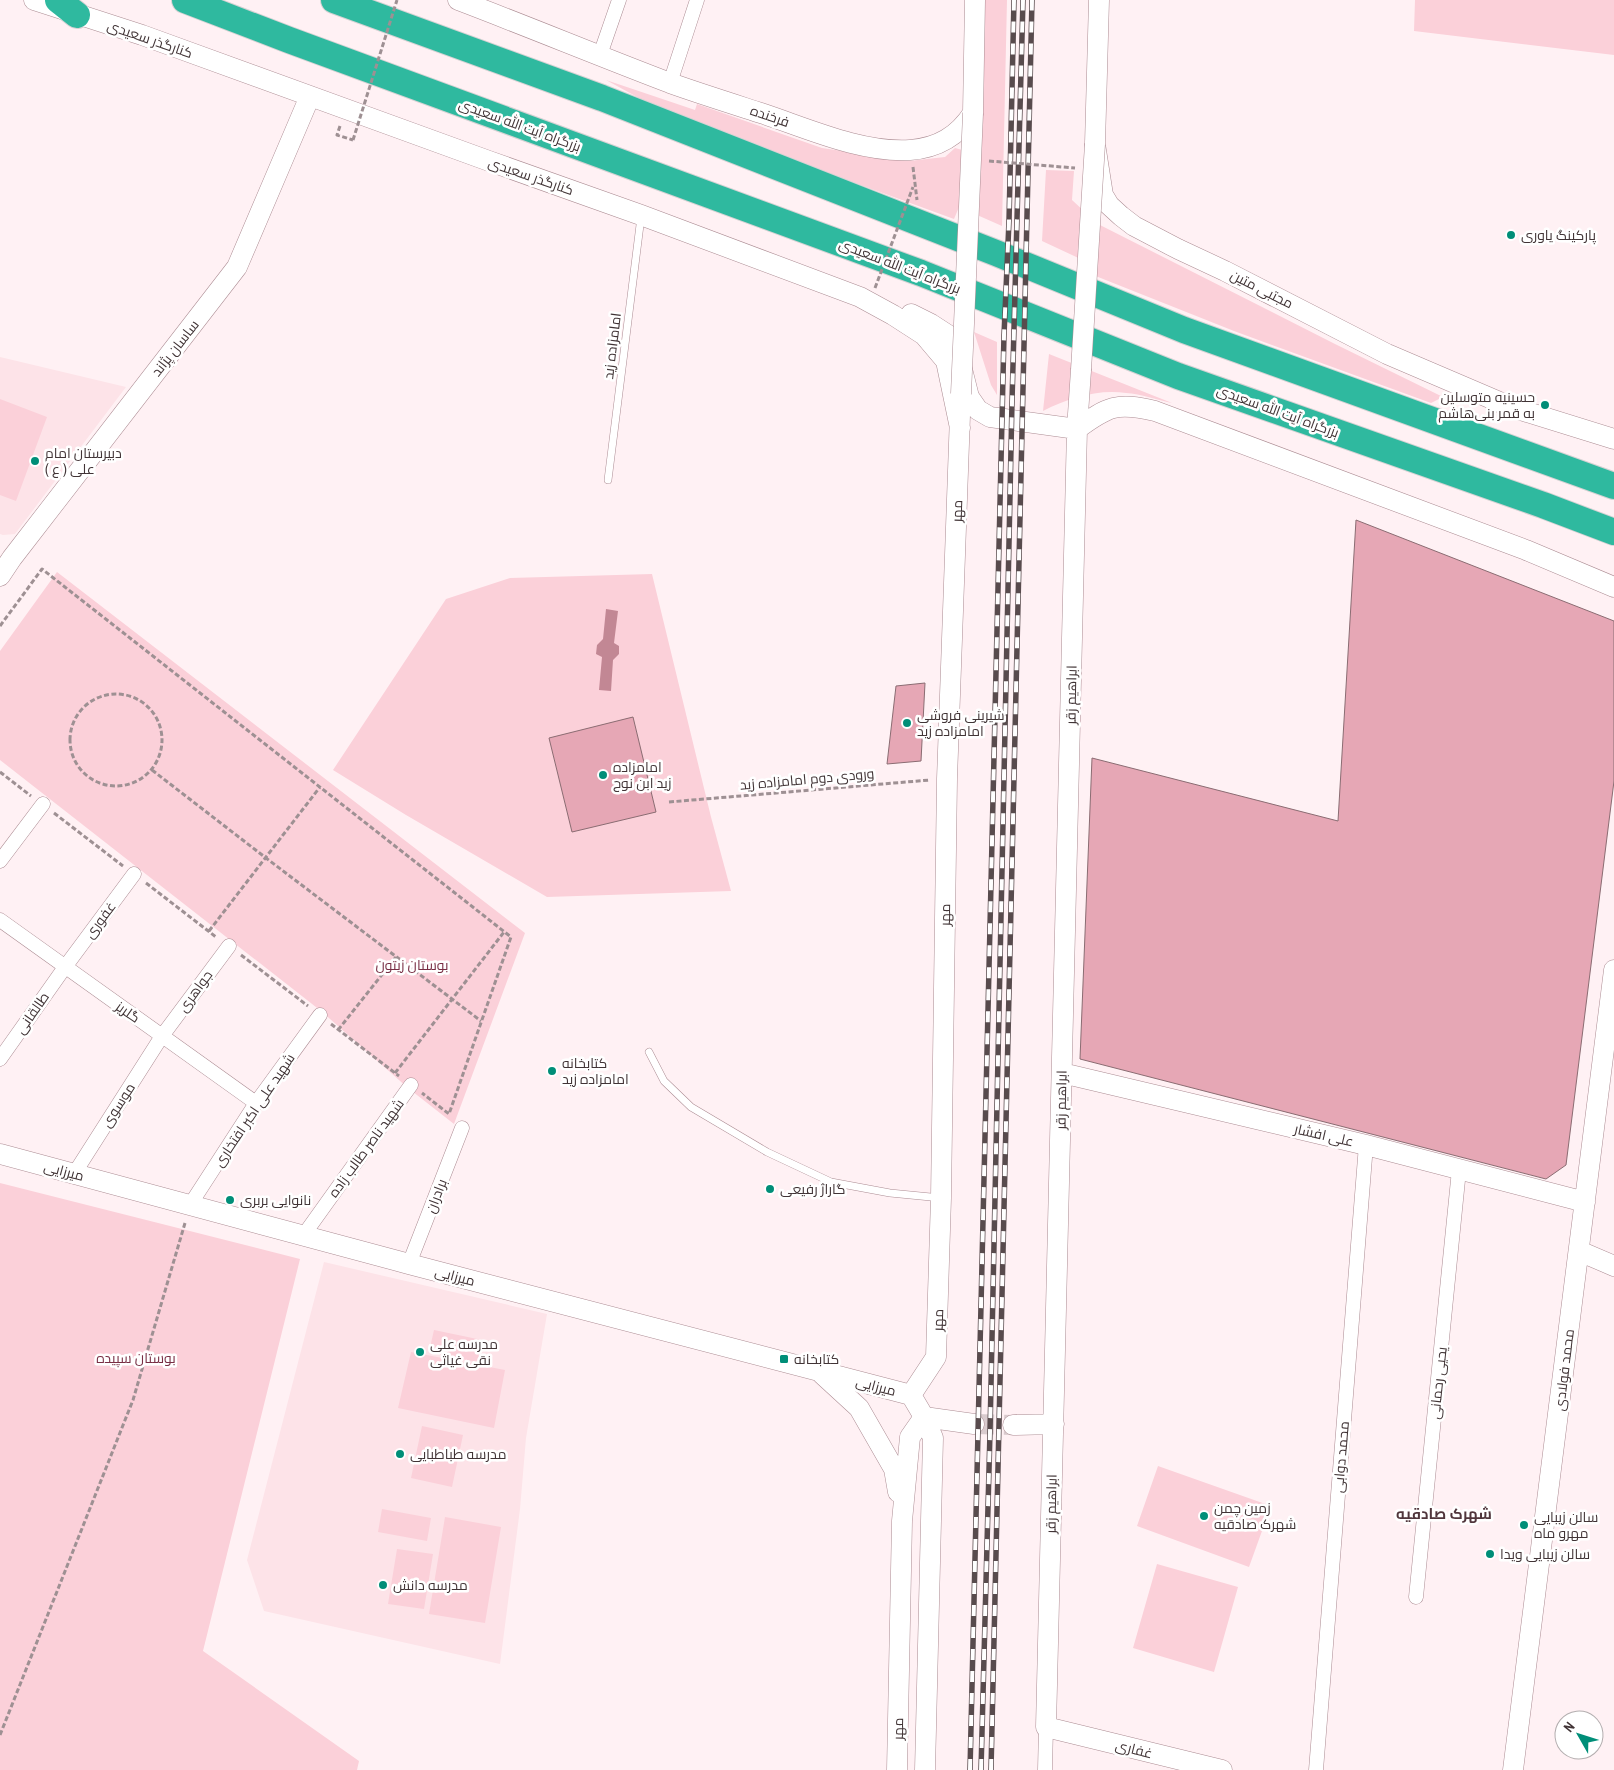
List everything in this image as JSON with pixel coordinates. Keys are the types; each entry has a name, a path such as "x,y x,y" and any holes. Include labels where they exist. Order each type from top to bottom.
{"highway":[{"name":"بزرگراه آیت الله سعیدی","path":"185,0 921,273 1178,376 1614,532"},
{"path":"334,0 602,98 996,253 1184,330 1614,486"}],"street":[{"name":"کنارگذر سعیدی","path":"34,0 68,7 641,215 860,297 924,334 946,361 960,428"},
{"name":"فرخنده","path":"458,0 670,83 830,136 874,147 910,150 933,145 952,137 964,126 972,113"},
{"path":"600,54 619,0"},
{"path":"670,83 697,0"},
{"path":"960,428 975,0"},
{"name":"مجتبی متین","path":"1099,0 1095,144 1102,195 1109,205 1134,226 1387,354 1511,408 1614,439"},
{"name":"ساسان پژاند","path":"0,576 6,556 237,267 310,96"},
{"name":"ابراهیم زقر","path":"1045,1770 1077,429 1095,144"},
{"path":"893,315 910,314 932,324 948,335 961,365 969,397 978,410 990,416 1077,429 1099,412 1119,406 1134,406 1155,411 1508,543 1614,587"},
{"name":"مهر","path":"911,1395 936,1357 941,1198 947,779 960,428"},
{"path":"0,861 43,804"},
{"name":"غفوری","path":"65,966 134,874"},
{"name":"گلریز","path":"0,920 256,1104"},
{"name":"جواهری","path":"162,1036 228,946"},
{"name":"طالقانی","path":"0,1059 65,966"},
{"name":"محمد فولادی","path":"1513,1770 1614,970"},
{"name":"شهید علی اکبر افتخاری","path":"190,1206 256,1104 320,1015"},
{"name":"موسوی","path":"74,1174 162,1036"},
{"name":"علی افشار","path":"1062,1073 1366,1145 1584,1202"},
{"name":"شهید ناصر طالب زاده","path":"303,1236 411,1085"},
{"name":"برادران","path":"409,1264 462,1128"},
{"name":"محمد دوابی","path":"1316,1770 1366,1145"},
{"name":"میرزایی","path":"0,1154 303,1236 911,1395"},
{"name":"یحیی رحمانی","path":"1416,1597 1459,1170"},
{"path":"1579,1251 1614,1266"},
{"path":"819,1371 859,1408 882,1447 894,1469 902,1522"},
{"path":"911,1395 924,1418 974,1424"},
{"name":"مهر","path":"897,1770 902,1522 910,1437 924,1418 933,1438 925,1770"},
{"path":"1013,1425 1054,1424"},
{"name":"غفاری","path":"1046,1727 1175,1764 1222,1770"}],"lane":[{"name":"امامزاده زید","path":"608,480 641,215"},
{"path":"649,1052 664,1081 691,1107 767,1152 831,1182 890,1193 941,1198"}],"path":[{"path":"337,135 353,140 397,0"},
{"path":"876,288 913,187 918,197 910,150"},
{"path":"985,161 1076,168"},
{"path":"0,626 42,569 511,937 449,1114"},
{"path":"116,694 137,698 153,711 162,730 162,751 152,770 136,782 115,787 95,782 79,769 70,750 70,729 80,711 96,698 116,694"},
{"path":"152,770 482,1022"},
{"name":"ورودی دوم امامزاده زید","path":"669,802 947,779"},
{"path":"209,931 320,787"},
{"path":"395,1073 504,932"},
{"path":"338,1030 396,957"},
{"path":"0,1735 133,1400 190,1206"}],"shaded area":[{"name":"دبیرستان امام علی ( ع )","path":"0,357 126,387 15,534 3,535 0,534"},
{"path":"606,609 618,611 614,643 619,646 619,654 613,660 611,691 599,690 602,657 596,654 597,645 603,639"},
{"path":"324,1262 547,1314 526,1438 520,1509 500,1664 264,1611 247,1560"}],"green space":[{"path":"985,0 1007,0 1002,226 959,207 954,219 688,122 661,110 606,80 695,110 697,104 822,148 909,161 945,157 955,148 981,155"},
{"path":"1415,0 1614,0 1614,55 1414,31"},
{"path":"1046,170 1074,171 1072,200 1098,224 1443,397 1431,403 1234,331 1083,271 1087,262 1042,241"},
{"path":"974,332 997,342 997,395 991,385"},
{"path":"1049,354 1172,403 1132,394 1105,392 1063,402 1043,411"},
{"path":"0,399 47,417 16,501 0,495"},
{"name":"بوستان زیتون","path":"57,572 525,933 454,1124 408,1088 321,1011 0,760 0,651"},
{"path":"652,574 711,817 731,891 547,897 333,770 446,599 510,578"},
{"name":"بوستان سپیده","path":"0,1183 300,1259 203,1651 359,1761 357,1770 0,1770"},
{"path":"434,1330 482,1340 477,1362 429,1352"},
{"path":"411,1352 505,1370 494,1428 398,1408"},
{"path":"422,1426 463,1435 452,1487 411,1478"},
{"name":"زمین چمن شهرک صادقیه","path":"1158,1466 1271,1506 1249,1567 1137,1526"},
{"path":"382,1509 431,1518 427,1541 378,1532"},
{"path":"445,1517 501,1527 485,1623 429,1614"},
{"path":"397,1549 433,1554 424,1609 388,1604"},
{"path":"1157,1564 1238,1587 1214,1672 1133,1648"}],"building":[{"path":"1356,520 1614,621 1614,781 1566,1165 1546,1179 1080,1059 1092,758 1338,821"},
{"name":"شیرینی فروشی امامزاده زید","path":"925,683 921,761 887,764 896,686"},
{"name":"امامزاده زید ابن نوح","path":"633,717 656,812 572,832 549,738"}],"tunnel":[{"path":"974,1424 1013,1425"}],"railway":[{"path":"970,1770 1004,335 1009,221 1014,0"},
{"path":"981,1770 1023,0"},
{"path":"991,1770 1032,0"}],"place":[{"name":"پارکینگ یاوری","path":"1511,235"},
{"name":"حسینیه متوسلین به قمر بنی‌هاشم","path":"1545,405"},
{"name":"دبیرستان امام علی ( ع )","path":"35,461"},
{"name":"شیرینی فروشی امامزاده زید","path":"907,723"},
{"name":"امامزاده زید ابن نوح","path":"603,775"},
{"name":"کتابخانه امامزاده زید","path":"552,1071"},
{"name":"گاراژ رفیعی","path":"770,1189"},
{"name":"نانوایی بربری","path":"230,1200"},
{"name":"مدرسه علی نقی غیاثی","path":"420,1352"},
{"name":"کتابخانه","path":"784,1359"},
{"name":"مدرسه طباطبایی","path":"400,1454"},
{"name":"زمین چمن شهرک صادقیه","path":"1204,1516"},
{"name":"سالن زیبایی مهرو ماه","path":"1524,1525"},
{"name":"سالن زیبایی ویدا","path":"1490,1554"},
{"name":"مدرسه دانش","path":"383,1585"}],"district":[{"name":"شهرک صادقیه","path":"1444,1513"}]}
